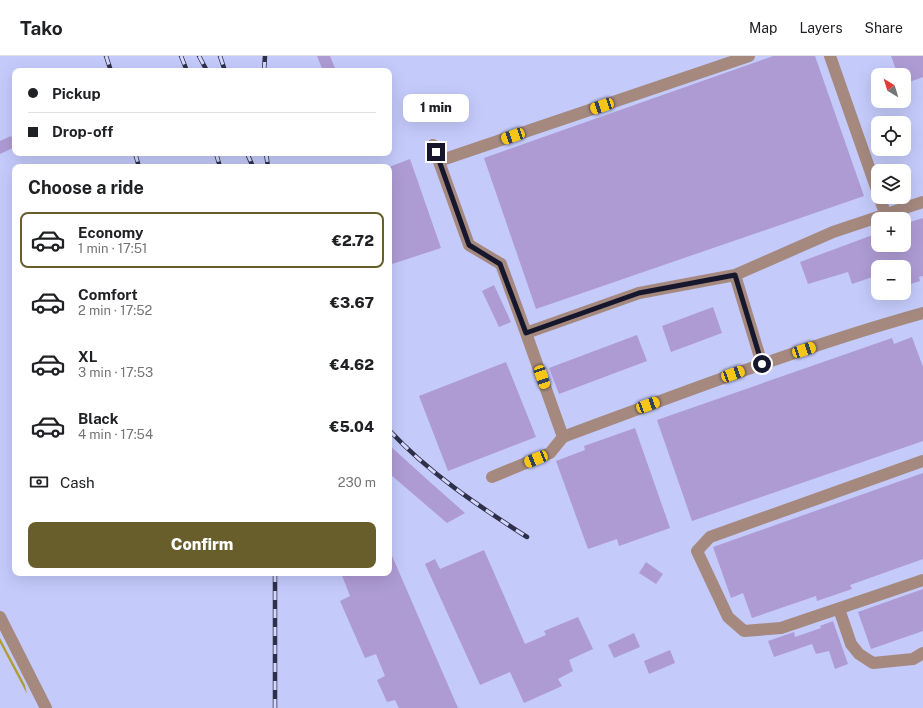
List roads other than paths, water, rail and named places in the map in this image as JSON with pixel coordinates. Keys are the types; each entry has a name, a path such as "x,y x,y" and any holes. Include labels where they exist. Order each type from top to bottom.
{"street":[{"path":"439,160 749,56"},
{"path":"830,56 871,173"},
{"path":"433,144 469,245 500,264 563,436"},
{"path":"895,212 923,202"},
{"path":"526,333 639,293 735,275 833,232 871,220"},
{"path":"735,275 762,364"},
{"path":"492,477 550,452 563,436 762,364 874,327 923,313"},
{"path":"923,461 710,537 698,551 728,617 744,631 781,628 923,580"},
{"path":"839,609 851,644 859,654 873,663 912,659 923,653"},
{"path":"0,617 46,708"}],"railway":[{"path":"106,56 110,68"},
{"path":"181,56 186,68"},
{"path":"199,56 205,68"},
{"path":"220,56 224,68"},
{"path":"264,68 265,56"},
{"path":"136,156 138,164"},
{"path":"217,156 219,164"},
{"path":"248,156 252,164"},
{"path":"266,156 268,164"},
{"path":"392,433 404,446 454,488 527,537"},
{"path":"275,576 275,708"}]}
